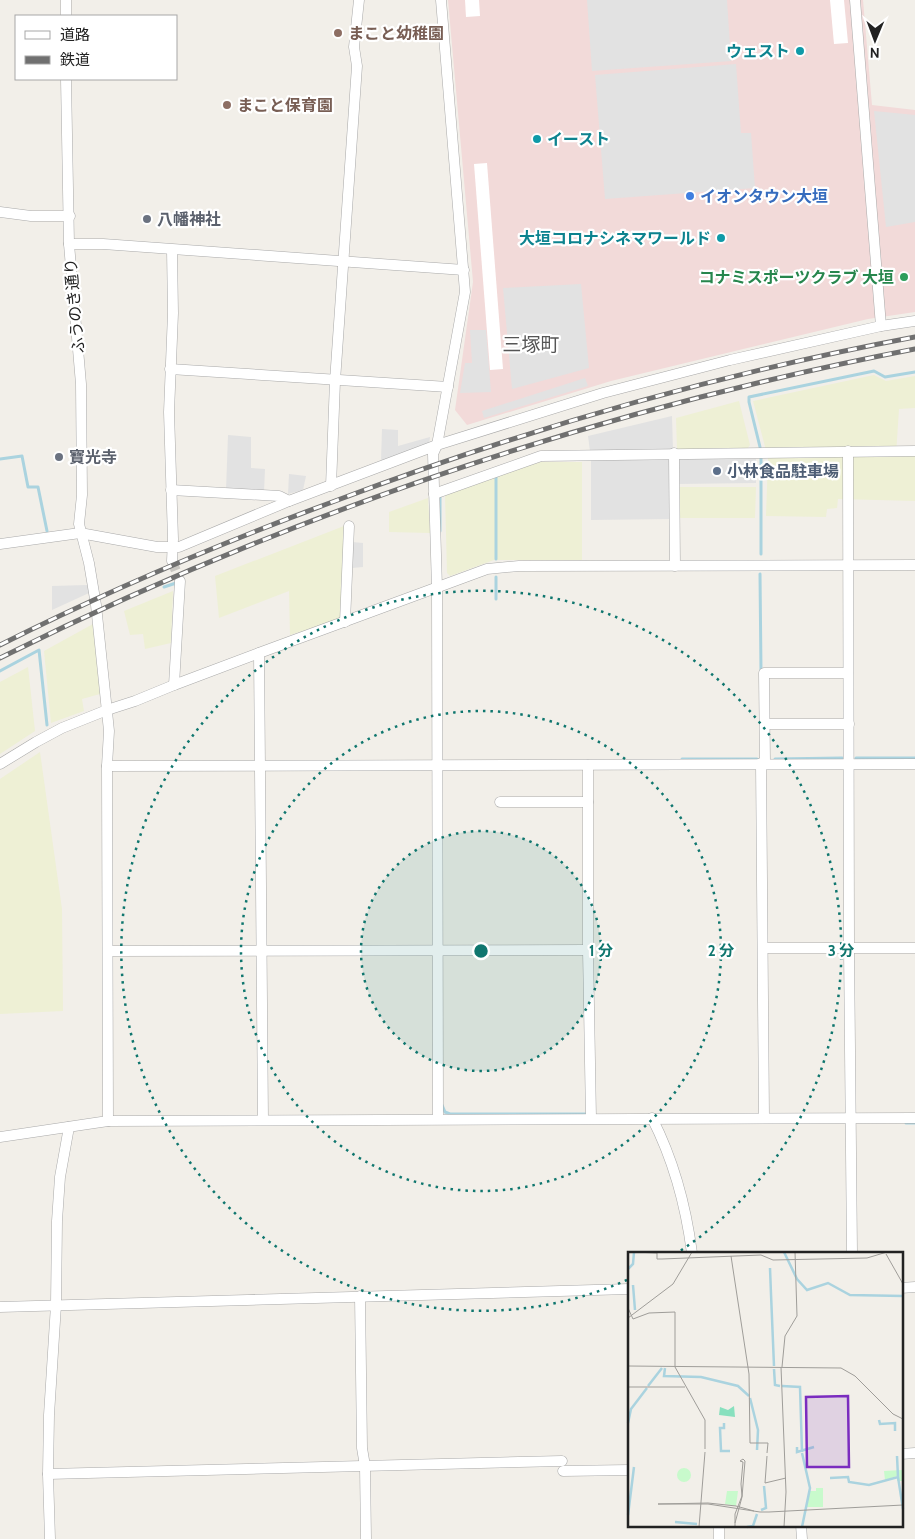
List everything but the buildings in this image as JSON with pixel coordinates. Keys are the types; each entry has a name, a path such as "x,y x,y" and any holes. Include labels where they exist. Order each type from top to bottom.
{"street":[{"path":"66,0 66,15"},
{"path":"330,486 357,66 354,47 358,0"},
{"path":"438,1119 436,588 433,454 437,445 465,292 441,0"},
{"path":"855,0 881,326"},
{"name":"ふうのき通り","path":"66,80 70,244 81,384 82,495 79,524 89,564 96,605 109,731 108,1121"},
{"path":"0,212 31,216 70,216"},
{"path":"70,244 103,244 464,270"},
{"path":"172,250 173,313 168,412 172,561"},
{"path":"0,544 80,533 156,547 189,544 289,502 437,445 603,393 730,360 881,326 915,321"},
{"path":"170,369 448,387"},
{"path":"848,451 852,1252"},
{"path":"434,494 541,456 915,451"},
{"path":"674,453 675,566"},
{"path":"171,490 279,496 289,502"},
{"path":"345,622 349,526"},
{"path":"0,764 62,728 107,710 487,570 529,566 915,565"},
{"path":"174,685 180,581"},
{"path":"259,653 263,1120"},
{"path":"764,1118 764,673 848,673"},
{"path":"765,724 849,724"},
{"path":"108,766 915,764"},
{"path":"588,765 588,950 591,1118"},
{"path":"500,802 588,802"},
{"path":"763,948 915,948"},
{"path":"108,951 588,950"},
{"path":"652,1118 667,1150 682,1200 692,1252"},
{"path":"0,1137 108,1121 915,1118"},
{"path":"50,1539 49,1415 56,1305 56,1221 60,1177 70,1127"},
{"path":"902,1288 915,1288"},
{"path":"0,1307 628,1289"},
{"path":"360,1296 362,1448 365,1466 366,1539"},
{"path":"902,1454 915,1454"},
{"path":"48,1474 365,1466 562,1466 628,1470"},
{"path":"719,1526 719,1539"},
{"path":"801,1526 802,1539"}],"shaded area":[{"name":"イオンタウン大垣","path":"448,0 863,0 872,105 915,110 915,312 868,319 611,381 467,425 455,410 473,282"},
{"path":"587,0 727,0 731,61 592,71"},
{"path":"736,64 741,133 751,133 755,188 605,199 595,75"},
{"path":"874,111 915,115 915,222 886,227"},
{"path":"581,284 589,368 512,389 503,288"},
{"path":"470,330 486,330 491,392 460,393 465,363 472,363"},
{"path":"585,378 588,386 484,418 482,411"},
{"path":"672,416 673,451 590,451 588,436"},
{"path":"382,429 398,430 398,446 430,437 429,445 381,461"},
{"path":"228,435 251,437 251,468 265,469 264,492 226,490"},
{"path":"670,458 670,519 591,520 591,459"},
{"name":"小林食品駐車場","path":"678,459 756,459 756,483 677,484"},
{"path":"289,474 306,476 303,490 288,494"},
{"path":"352,542 363,543 363,567 352,568"},
{"path":"87,585 89,593 52,610 52,586"}],"green space":[{"path":"874,375 886,381 915,376 915,408 899,409 896,455 915,456 915,501 838,499 837,508 827,509 826,517 766,516 768,458 753,401"},
{"path":"739,401 750,445 747,449 677,450 676,418"},
{"path":"540,462 582,462 582,560 494,560 450,576 447,573 445,494"},
{"path":"677,487 756,487 755,518 678,518"},
{"path":"428,498 430,533 389,532 389,512"},
{"path":"344,526 342,618 290,635 289,591 219,618 215,576"},
{"path":"173,591 171,643 145,649 143,634 130,635 124,611"},
{"path":"93,624 100,694 82,699 84,711 51,723 44,651"},
{"path":"28,667 35,731 0,754 0,682"},
{"path":"40,752 62,909 63,1011 0,1014 0,779"}],"pier":[{"path":"465,0 479,0 480,16 466,17"},
{"path":"830,0 844,0 848,43 834,44"},
{"path":"487,163 503,369 490,370 474,164"}],"waterway":[{"path":"760,447 749,397 874,371 885,377 915,372"},
{"path":"0,459 22,456 28,487 38,487 47,531"},
{"path":"761,457 761,554"},
{"path":"496,476 496,559"},
{"path":"440,495 440,531"},
{"path":"760,574 761,671"},
{"path":"496,577 496,599"},
{"path":"164,587 176,583 176,586"},
{"path":"0,671 39,650 47,725"},
{"path":"775,759 842,758"},
{"path":"856,758 915,758"},
{"path":"682,759 757,759"},
{"path":"442,1105 445,1112 450,1114 586,1114"},
{"path":"906,1123 915,1123"}],"tunnel":[{"path":"172,561 180,581"}],"railway":[{"path":"0,645 124,586 250,533 406,475 477,451 621,406 694,386 767,368 915,337"},
{"path":"0,658 109,606 220,558 333,513 447,472 562,436 679,403 797,374 915,349"}],"place":[{"name":"まこと幼稚園","path":"338,33"},
{"name":"ウェスト","path":"800,51"},
{"name":"まこと保育園","path":"227,105"},
{"name":"イースト","path":"537,139"},
{"name":"イオンタウン大垣","path":"690,196"},
{"name":"八幡神社","path":"147,219"},
{"name":"大垣コロナシネマワールド","path":"721,238"},
{"name":"コナミスポーツクラブ 大垣","path":"904,277"},
{"name":"寶光寺","path":"59,457"},
{"name":"小林食品駐車場","path":"717,471"}],"district":[{"name":"三塚町","path":"531,344"}]}
